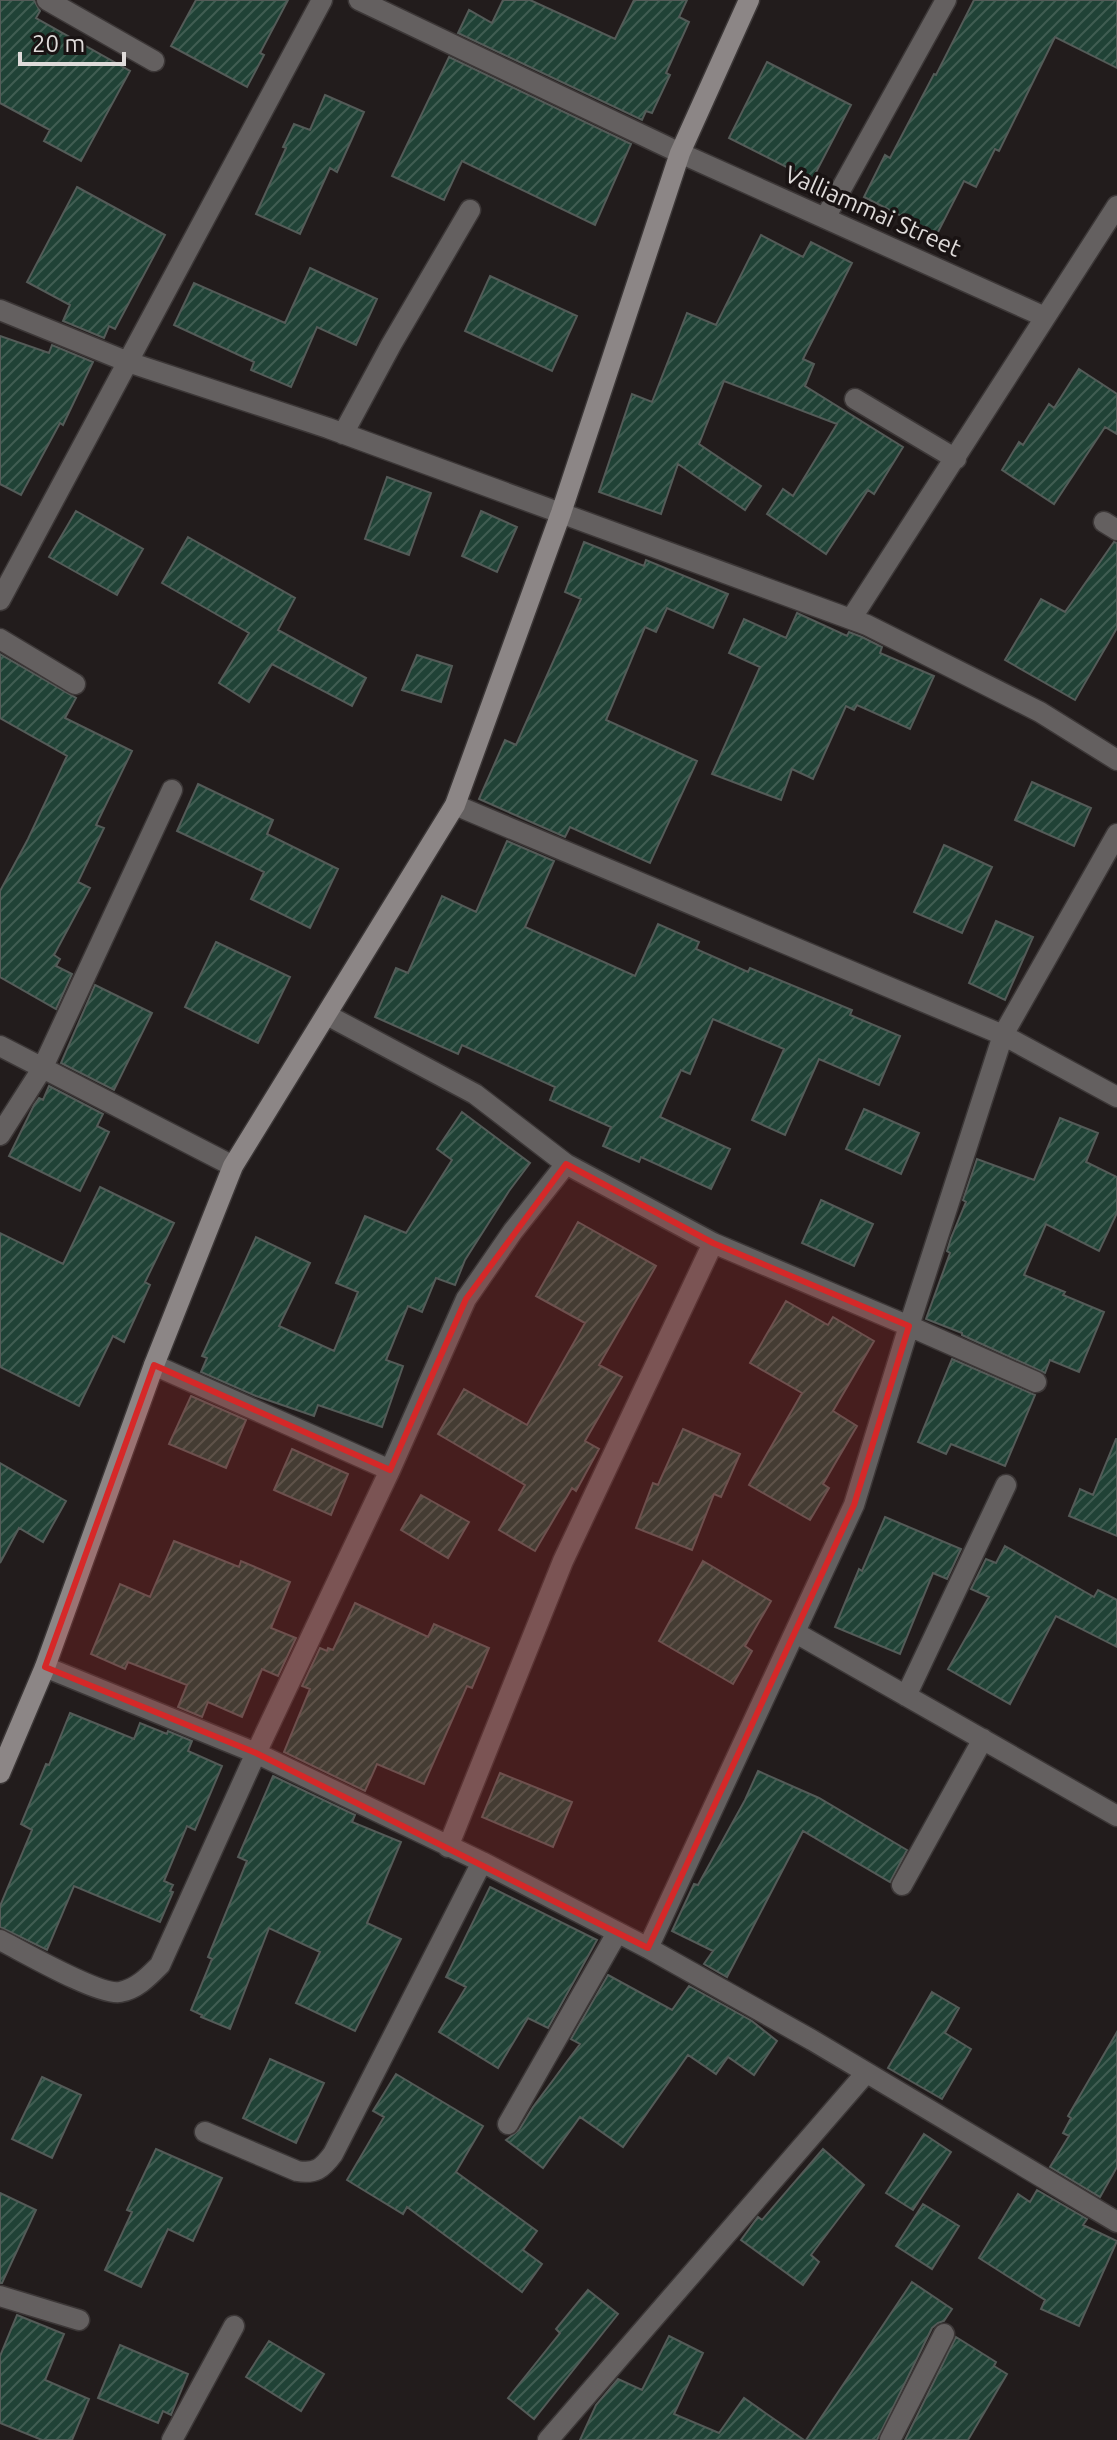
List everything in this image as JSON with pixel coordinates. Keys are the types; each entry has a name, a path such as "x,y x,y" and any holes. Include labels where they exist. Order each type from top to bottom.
{"street":[{"path":"47,0 154,61"},
{"path":"0,600 322,0"},
{"name":"Valliammai Street","path":"359,0 680,153 1045,317"},
{"path":"0,1773 45,1667 154,1365 233,1166 455,805 561,513 680,153 749,0"},
{"path":"825,218 946,0"},
{"path":"851,619 1117,206"},
{"path":"343,434 470,210"},
{"path":"0,310 128,362 343,434 851,619 1040,712 1117,760"},
{"path":"855,399 956,459"},
{"path":"0,639 75,684"},
{"path":"0,1135 42,1069 172,790"},
{"path":"455,805 1003,1035 1117,1097"},
{"path":"648,1948 854,1505 1003,1035 1117,834"},
{"path":"327,1015 475,1094 566,1164 713,1243 1036,1382"},
{"path":"0,1046 233,1166"},
{"path":"0,1940 96,1988 116,1993 132,1989 160,1965 466,1299 513,1231 566,1164"},
{"path":"448,1847 563,1561 713,1243"},
{"path":"154,1365 390,1470"},
{"path":"906,1696 1006,1485"},
{"path":"796,1633 1117,1816"},
{"path":"45,1667 256,1753 482,1862 648,1948 1117,2222"},
{"path":"902,1885 983,1739"},
{"path":"205,2132 297,2171 311,2173 324,2166 333,2154 482,1862"},
{"path":"508,2124 617,1933"},
{"path":"548,2440 866,2073"},
{"path":"0,2296 79,2320"},
{"path":"172,2440 234,2326"},
{"path":"890,2440 944,2334"}],"highlighted area":[{"path":"566,1164 713,1243 909,1326 854,1505 648,1948 256,1753 45,1667 154,1365 390,1470 466,1299"}],"building":[{"path":"0,0 34,0 40,11 36,18 130,71 81,161 44,141 50,130 0,103"},
{"path":"196,0 288,0 260,53 264,55 247,87 171,46"},
{"path":"503,0 530,0 615,39 634,0 687,0 679,17 689,22 652,113 646,111 642,120 458,33 469,10 492,23"},
{"path":"974,0 1117,0 1117,68 1055,37 999,151 995,149 976,187 964,181 937,234 864,197 885,155 890,158"},
{"path":"449,57 631,144 595,225 462,161 444,200 392,176"},
{"path":"767,62 851,105 812,180 729,138"},
{"path":"325,95 364,112 337,172 330,168 300,234 256,214 294,124 310,130"},
{"path":"77,187 165,235 115,329 109,326 104,338 63,321 70,305 27,282"},
{"path":"761,235 803,257 811,242 852,263 803,359 814,364 805,386 903,447 874,494 868,490 826,554 767,514 783,489 793,496 837,424 724,381 699,444 761,486 745,510 678,464 661,514 599,492 632,394 652,402 687,313 716,325"},
{"path":"310,268 377,299 356,345 317,327 291,387 251,370 254,362 174,325 194,283 285,323"},
{"path":"490,276 577,316 552,371 465,331"},
{"path":"0,336 49,353 52,345 93,362 63,425 60,423 21,495 0,484"},
{"path":"1079,369 1117,394 1117,434 1105,427 1054,504 1002,470 1019,442 1023,445 1049,404 1054,408"},
{"path":"387,477 431,493 409,555 365,539"},
{"path":"76,511 143,549 117,595 49,557"},
{"path":"481,511 517,527 497,572 462,556"},
{"path":"188,537 295,598 278,630 366,678 352,706 272,664 249,702 219,683 249,633 162,583"},
{"path":"584,542 644,566 646,560 728,594 713,628 667,608 656,632 645,627 606,720 697,761 650,863 570,827 565,837 479,799 505,740 516,745 581,599 565,592"},
{"path":"1114,542 1117,543 1117,628 1075,700 1005,660 1041,599 1065,612"},
{"path":"797,613 847,636 849,632 862,637 882,647 880,653 934,676 910,729 857,705 854,710 846,706 813,779 792,769 781,800 712,774 760,667 729,653 744,619 786,638"},
{"path":"0,654 76,698 65,718 132,751 96,825 104,828 78,882 90,888 54,955 60,959 56,966 72,974 56,1009 0,977 0,891 67,756 0,718"},
{"path":"417,655 452,666 441,702 402,690"},
{"path":"1032,782 1091,808 1074,846 1015,820"},
{"path":"198,784 273,820 267,834 338,869 310,928 251,899 264,872 177,831"},
{"path":"507,841 554,861 525,927 635,976 658,924 699,942 696,949 748,972 750,968 852,1010 850,1015 900,1036 879,1085 819,1059 785,1135 752,1120 784,1049 713,1019 690,1074 681,1070 660,1117 730,1149 711,1189 641,1157 639,1162 603,1146 611,1127 550,1100 555,1087 462,1045 458,1054 375,1017 396,968 408,973 442,896 476,912"},
{"path":"944,845 992,867 962,933 914,912"},
{"path":"996,921 1033,937 1005,1000 969,983"},
{"path":"216,942 290,977 258,1043 185,1007"},
{"path":"95,985 152,1013 114,1090 61,1063"},
{"path":"49,1086 103,1114 97,1126 109,1132 80,1191 9,1156 34,1105 39,1098 43,1100"},
{"path":"864,1109 919,1133 901,1174 846,1149"},
{"path":"462,1112 530,1163 465,1260 455,1285 436,1278 422,1312 408,1306 386,1360 403,1366 382,1427 318,1405 314,1416 256,1396 201,1372 207,1358 202,1356 256,1237 310,1263 279,1326 334,1351 358,1292 336,1283 365,1216 406,1233 452,1160 437,1149"},
{"path":"1060,1118 1098,1133 1086,1162 1117,1177 1117,1213 1099,1251 1046,1224 1024,1275 1104,1312 1079,1372 1050,1360 1045,1373 926,1319 950,1253 947,1251 966,1202 963,1200 977,1159 1034,1180"},
{"path":"100,1187 174,1223 145,1282 150,1285 124,1342 113,1336 79,1406 0,1367 0,1233 63,1264"},
{"path":"821,1200 873,1224 854,1266 802,1243"},
{"path":"578,1222 656,1266 599,1365 622,1377 585,1441 599,1449 576,1491 572,1488 535,1551 499,1530 525,1485 438,1434 464,1389 527,1425 585,1323 536,1296"},
{"path":"786,1301 828,1325 833,1317 874,1341 833,1411 857,1426 823,1484 829,1488 810,1520 749,1485 802,1393 750,1363"},
{"path":"952,1359 1035,1395 1005,1466 951,1444 946,1454 918,1442"},
{"path":"191,1396 246,1420 226,1468 169,1444"},
{"path":"683,1429 740,1454 721,1497 714,1494 692,1550 636,1528 653,1483 658,1485"},
{"path":"1116,1439 1117,1536 1069,1516 1080,1489 1093,1495"},
{"path":"292,1449 348,1474 331,1515 274,1490"},
{"path":"0,1463 66,1501 43,1542 19,1528 0,1563"},
{"path":"421,1495 469,1522 448,1558 401,1530"},
{"path":"885,1517 961,1549 947,1579 933,1573 900,1654 835,1627"},
{"path":"174,1541 239,1567 241,1561 290,1582 271,1628 296,1638 278,1676 262,1669 242,1717 208,1702 202,1717 178,1707 187,1685 128,1662 125,1669 91,1654 120,1584 150,1597"},
{"path":"1005,1546 1094,1597 1098,1590 1117,1600 1117,1647 1056,1616 1010,1704 948,1669 989,1597 971,1589 986,1559 996,1563"},
{"path":"703,1561 771,1601 745,1646 752,1651 733,1684 659,1641"},
{"path":"355,1603 428,1637 434,1624 489,1648 472,1688 467,1686 424,1784 377,1764 365,1791 284,1752 310,1689 302,1686 320,1648 333,1650"},
{"path":"70,1713 134,1739 140,1723 167,1734 168,1731 192,1741 188,1751 222,1766 195,1830 187,1826 164,1881 173,1885 170,1891 173,1892 160,1922 74,1886 47,1950 0,1927 0,1906 32,1830 21,1824"},
{"path":"758,1771 819,1798 907,1850 890,1882 803,1831 727,1977 704,1964 713,1951 672,1931 694,1884 698,1885"},
{"path":"500,1773 572,1802 553,1847 482,1817"},
{"path":"273,1776 355,1815 352,1822 401,1842 367,1923 401,1939 355,2031 296,2003 320,1952 269,1928 230,2029 191,2010 212,1959 208,1957 247,1861 238,1857"},
{"path":"490,1887 597,1940 548,2028 528,2018 498,2068 439,2032 466,1987 446,1977"},
{"path":"608,1975 672,2010 689,1986 752,2021 777,2041 754,2075 728,2057 716,2074 688,2055 623,2147 580,2117 543,2168 506,2140 519,2130 580,2044 571,2039"},
{"path":"932,1992 959,2008 945,2033 971,2049 942,2099 888,2068"},
{"path":"1117,2032 1117,2167 1100,2197 1050,2167 1069,2136 1063,2133 1071,2118 1068,2116"},
{"path":"270,2059 324,2083 296,2143 243,2118"},
{"path":"396,2074 483,2126 456,2172 537,2231 523,2250 542,2264 522,2292 407,2207 403,2214 347,2180 384,2117 373,2111"},
{"path":"42,2077 81,2095 52,2158 12,2139"},
{"path":"924,2134 951,2152 913,2210 886,2193"},
{"path":"156,2149 222,2178 193,2241 168,2229 141,2287 105,2270 132,2212 127,2210"},
{"path":"823,2149 864,2185 811,2255 819,2262 803,2285 741,2240 758,2217 762,2220"},
{"path":"1037,2190 1087,2219 1083,2225 1117,2241 1079,2326 1041,2309 1045,2300 979,2258 1018,2194 1030,2202"},
{"path":"0,2193 36,2210 2,2283 0,2283"},
{"path":"923,2204 959,2226 932,2269 896,2246"},
{"path":"912,2282 952,2309 944,2321 932,2328 877,2440 806,2440"},
{"path":"588,2290 618,2314 534,2419 508,2398 560,2333 556,2329"},
{"path":"17,2315 64,2334 45,2380 89,2399 72,2440 42,2440 0,2423 0,2356"},
{"path":"669,2336 703,2353 674,2414 719,2433 744,2398 804,2440 580,2440 596,2405 618,2379 642,2390"},
{"path":"956,2337 996,2362 994,2366 1007,2374 968,2440 905,2440"},
{"path":"269,2341 324,2374 301,2411 246,2377"},
{"path":"120,2345 188,2374 171,2415 163,2411 158,2423 98,2398"}]}
